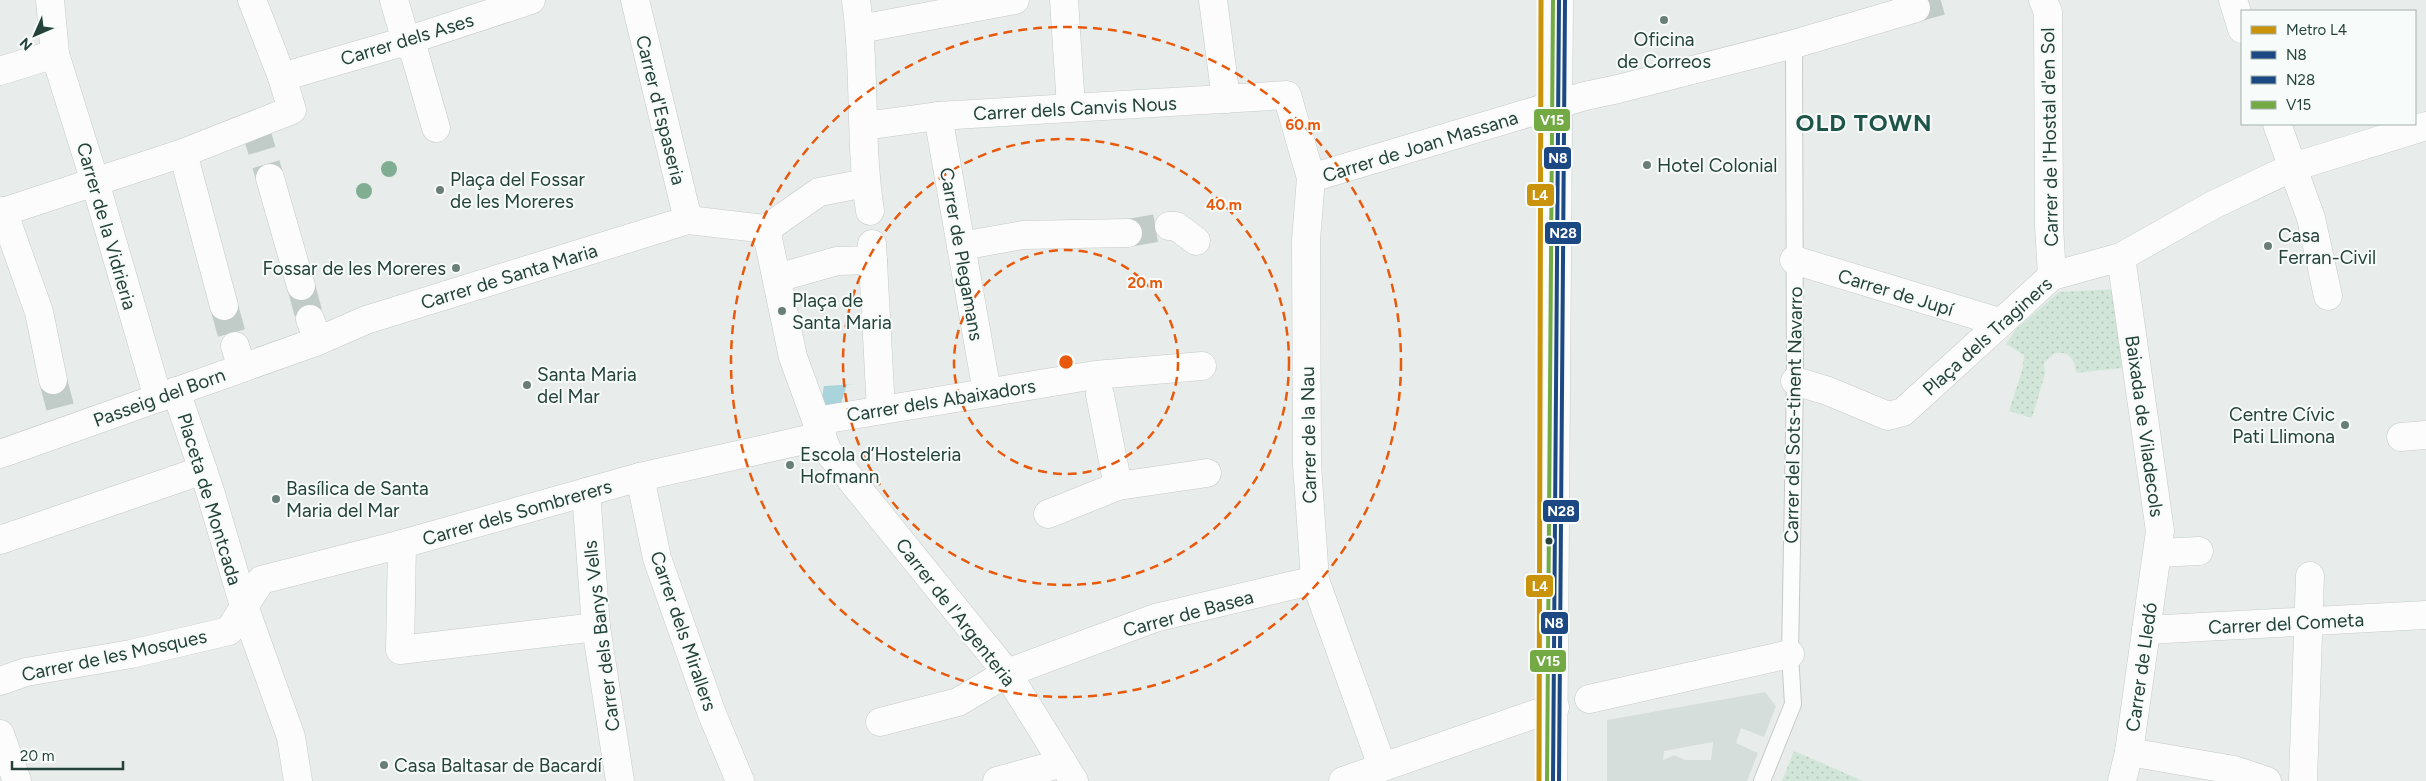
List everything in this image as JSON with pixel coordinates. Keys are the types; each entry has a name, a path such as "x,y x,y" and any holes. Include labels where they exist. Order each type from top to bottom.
{"street":[{"name":"Carrer de la Vidrieria","path":"50,0 55,54 95,182 167,395"},
{"path":"53,380 39,312 1,212 182,152 292,110 282,77 252,0"},
{"path":"394,0 406,41 415,55 436,128"},
{"name":"Carrer dels Ases","path":"282,77 406,41 531,0"},
{"name":"Carrer d'Espaseria","path":"634,0 696,220"},
{"path":"856,0 860,29 866,183 870,211"},
{"path":"860,29 1015,0"},
{"path":"1064,0 1071,107"},
{"path":"1214,0 1226,99"},
{"path":"1553,781 1559,0"},
{"name":"Carrer de l'Hostal d'en Sol","path":"2042,0 2048,12 2049,226 2052,276"},
{"path":"2233,0 2241,26"},
{"name":"Carrer de Joan Massana","path":"1311,178 1590,95 1618,90 1794,44 1916,8"},
{"path":"0,72 55,54"},
{"name":"Carrer dels Canvis Nous","path":"864,126 938,116 1287,95"},
{"name":"Carrer de la Nau","path":"1287,95 1311,178 1306,240 1307,464 1315,580 1382,766"},
{"name":"Carrer de Plegamans","path":"938,116 987,392"},
{"path":"2277,125 2311,218 2328,296"},
{"name":"Plaça dels Traginers","path":"1795,381 1828,390 1888,416 1903,412 1999,322 2052,276 2121,257 2213,205 2293,167 2426,126"},
{"path":"182,152 224,306"},
{"path":"270,178 301,286"},
{"path":"696,220 766,229 819,192 866,183"},
{"name":"Carrer de Santa Maria","path":"314,330 366,320 696,220"},
{"path":"1169,226 1176,226 1196,241"},
{"path":"766,229 794,357 825,435"},
{"path":"961,246 1022,235 1128,233"},
{"path":"777,278 872,252 881,410"},
{"name":"Baixada de Viladecols","path":"2121,257 2160,531 2158,553"},
{"name":"Carrer de Jupí","path":"1794,260 1999,322"},
{"name":"Passeig del Born","path":"0,454 167,395 238,357 314,330"},
{"name":"Carrer dels Abaixadors","path":"825,435 881,410 1095,375 1202,366"},
{"name":"Placeta de Montcada","path":"167,395 203,470 244,606 291,737 298,781"},
{"path":"1100,395 1118,486"},
{"name":"Carrer dels Sombrerers","path":"261,580 402,544 640,477 775,448 825,435"},
{"name":"Carrer de l'Argenteria","path":"825,435 1006,673 1069,772"},
{"path":"0,540 203,470"},
{"path":"1048,514 1118,486 1207,474"},
{"name":"Carrer dels Mirallers","path":"640,477 657,558 712,714 740,781"},
{"name":"Carrer dels Banys Vells","path":"586,492 596,627 620,781"},
{"path":"402,544 400,650 596,627"},
{"path":"2158,553 2199,551"},
{"name":"Carrer de Lledó","path":"2122,781 2129,752 2158,553"},
{"path":"2303,781 2305,678 2310,621 2310,576"},
{"name":"Placeta de Montcada","path":"229,631 261,580"},
{"name":"Carrer de Basea","path":"880,722 958,702 1006,673 1155,618 1315,580"},
{"name":"Carrer del Cometa","path":"2146,630 2426,615"},
{"name":"Carrer de les Mosques","path":"0,681 26,672 131,654 229,631"},
{"path":"1589,699 1790,654"},
{"path":"1343,781 1555,707"},
{"path":"0,734 17,781"},
{"path":"2129,752 2234,770 2267,781"},
{"path":"997,781 1069,772"}],"lane":[{"name":"Carrer del Sots-tinent Navarro","path":"1762,781 1794,704 1790,654 1795,381 1794,44"}],"shaded area":[{"path":"1765,692 1776,706 1764,737 1741,728 1736,743 1758,753 1747,781 1607,781 1607,720","holes":["1713,742 1711,760 1685,760 1674,755 1663,760 1664,751"]}],"green space":[{"path":"2116,289 2122,368 2076,373 2070,356 2063,353 2053,354 2044,363 2045,374 2032,418 2009,411 2022,371 2024,355 2006,344 2016,329 2059,292"},
{"path":"1794,751 1863,781 1782,781"}],"water":[{"path":"859,384 847,385 841,403 820,408 824,386"}],"tunnel":[{"path":"1916,8 1941,1"},
{"path":"254,124 270,178"},
{"path":"1128,233 1169,226"},
{"path":"301,286 310,319"},
{"path":"224,306 235,346"},
{"path":"53,380 66,430"}],"metro line":[{"name":"L4","path":"1539,781 1541,0"}],"transit line":[{"name":"V15","path":"1547,781 1553,0"},
{"name":"N8","path":"1553,781 1559,0"},
{"name":"N28","path":"1559,781 1565,0"}],"place":[{"name":"Oficina de Correos","path":"1664,20"},
{"name":"Hotel Colonial","path":"1647,165"},
{"name":"Plaça del Fossar de les Moreres","path":"440,190"},
{"name":"Casa Ferran-Civil","path":"2268,246"},
{"name":"Fossar de les Moreres","path":"456,268"},
{"name":"Plaça de Santa Maria","path":"782,311"},
{"name":"Santa Maria del Mar","path":"527,385"},
{"name":"Centre Cívic Pati Llimona","path":"2345,425"},
{"name":"Escola d’Hosteleria Hofmann","path":"790,465"},
{"name":"Basílica de Santa Maria del Mar","path":"276,499"},
{"name":"Casa Baltasar de Bacardí","path":"384,765"}],"district":[{"name":"OLD TOWN","path":"1864,123"}]}
